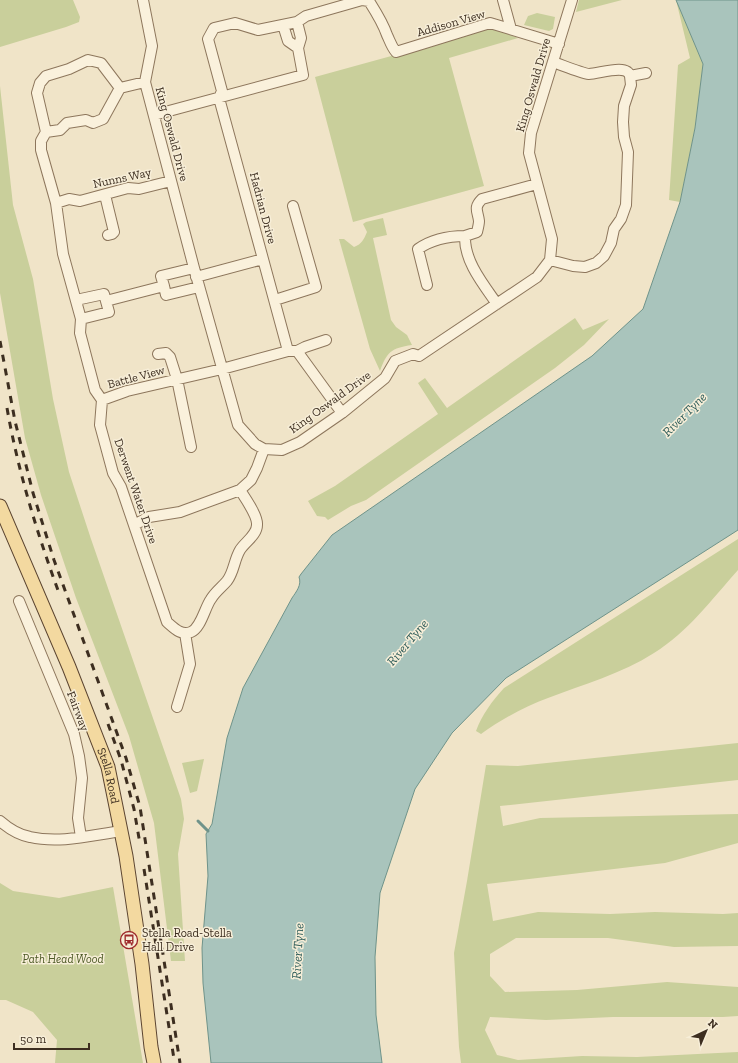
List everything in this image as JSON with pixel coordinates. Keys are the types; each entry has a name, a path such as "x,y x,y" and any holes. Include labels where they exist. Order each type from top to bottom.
{"main road":[{"name":"Stella Road","path":"0,506 69,667 108,767 122,831 142,964 154,1063"}],"street":[{"name":"King Oswald Drive","path":"143,0 152,46 145,82 196,278 238,425 255,444 264,449 282,450 300,442 342,412 385,378 395,361 413,354 419,356 537,277 550,260 552,239 529,153 531,133 572,0"},
{"name":"Hadrian Drive","path":"196,278 263,259 219,98 222,91 208,39 214,28 235,23 258,30 297,22 306,16 362,0 375,2"},
{"path":"503,0 512,29"},
{"name":"Addison View","path":"375,2 388,35 390,45 396,52 490,24 512,29 558,44"},
{"path":"154,115 303,75 298,48 301,38 297,22"},
{"path":"284,25 288,41 298,48"},
{"path":"102,400 95,390 80,333 81,319 72,291 64,254 56,203 41,150 41,141 46,132 37,93 40,83 46,76 69,69 88,60 101,63 120,88"},
{"path":"550,260 573,266 585,267 600,260 611,243 614,229 622,219 626,205 628,152 624,137 623,122 624,106 631,85 629,73 626,70 588,74 553,62"},
{"path":"630,76 646,73"},
{"path":"46,132 60,130 67,123 86,120 93,123 103,119 120,88 145,82"},
{"name":"Nunns Way","path":"56,203 69,199 80,201 128,188 139,189 170,181"},
{"path":"427,285 418,249 426,244 477,232 479,222 476,212 477,204 482,199 537,184"},
{"path":"105,195 114,232 108,235"},
{"path":"275,300 316,287 293,206"},
{"path":"465,236 465,243 470,262 481,282 497,304"},
{"path":"263,259 292,351 342,412"},
{"path":"161,276 196,278 166,295 161,276"},
{"path":"106,301 164,286"},
{"path":"76,300 104,294 109,312 81,319"},
{"name":"Battle View","path":"102,400 127,391 222,369 292,351 326,340"},
{"name":"Battle View","path":"158,354 166,353 170,357 177,379 191,447"},
{"name":"Derwent Water Drive","path":"102,400 100,425 113,473 121,487 167,622 178,631 185,633"},
{"path":"134,525 148,517 180,512 240,490 251,480 264,449"},
{"path":"178,707 190,664 185,633 192,632 196,628 210,599 227,580 241,549 256,532 258,525 256,517 240,490"},
{"name":"Fairway","path":"19,601 76,741 82,778 78,818 81,837"},
{"path":"0,821 28,837 58,840 122,831"}],"green space":[{"path":"0,0 73,0 80,17 79,22 0,47"},
{"path":"579,0 622,0 576,12"},
{"path":"676,0 703,64 695,128 680,202 669,200 678,65 690,58"},
{"path":"537,13 555,17 553,29 549,31 524,25 528,16"},
{"path":"493,28 518,38 449,58 484,186 353,222 315,77"},
{"path":"0,86 13,205 33,279 53,399 69,472 181,799 184,819 178,854 185,961 171,961 154,823 129,736 76,598 41,495 25,438 0,293"},
{"path":"383,218 387,235 373,238 391,320 396,327 407,335 412,345 399,348 391,352 385,359 380,371 370,349 339,239 344,239 354,247 357,246 367,232 363,224"},
{"path":"575,318 583,330 609,319 584,345 555,368 366,500 351,506 328,520 325,517 317,516 308,501 335,486 438,414 418,383 425,378 447,408"},
{"path":"738,539 738,570 689,625 666,645 629,667 522,709 481,734 476,731 488,708 504,688"},
{"path":"738,743 738,780 500,806 503,826 540,818 738,814 738,843 665,863 487,884 493,921 538,912 610,914 655,912 738,913 738,946 674,947 608,938 516,938 490,954 490,976 505,992 577,990 667,982 738,987 738,1016 613,1017 546,1020 490,1017 485,1030 497,1055 518,1060 582,1056 637,1057 738,1052 738,1063 461,1063 454,953 486,765 518,766"},
{"path":"204,759 197,791 190,793 182,763"},
{"name":"Path Head Wood","path":"0,883 13,891 59,898 113,887 143,1063 55,1063 57,1040 33,1012 6,1000 0,1000"}],"water":[{"name":"River Tyne","path":"676,0 738,0 738,530 506,678 452,733 415,789 380,893 375,957 376,1015 382,1063 211,1063 203,983 202,948 208,876 206,834 212,824 227,738 243,688 298,588 300,583 299,577 332,535 592,356 643,309 680,202 695,128 703,64"}],"waterway":[{"path":"198,821 208,831"}],"railway":[{"path":"0,341 15,421 33,493 54,560 126,758 140,807 180,1063"},
{"path":"7,408 11,432 29,502 59,593"},
{"path":"108,724 121,760 134,809 140,844"},
{"path":"144,869 174,1059"}],"place":[{"name":"Stella Road-Stella Hall Drive","path":"129,940"}]}
